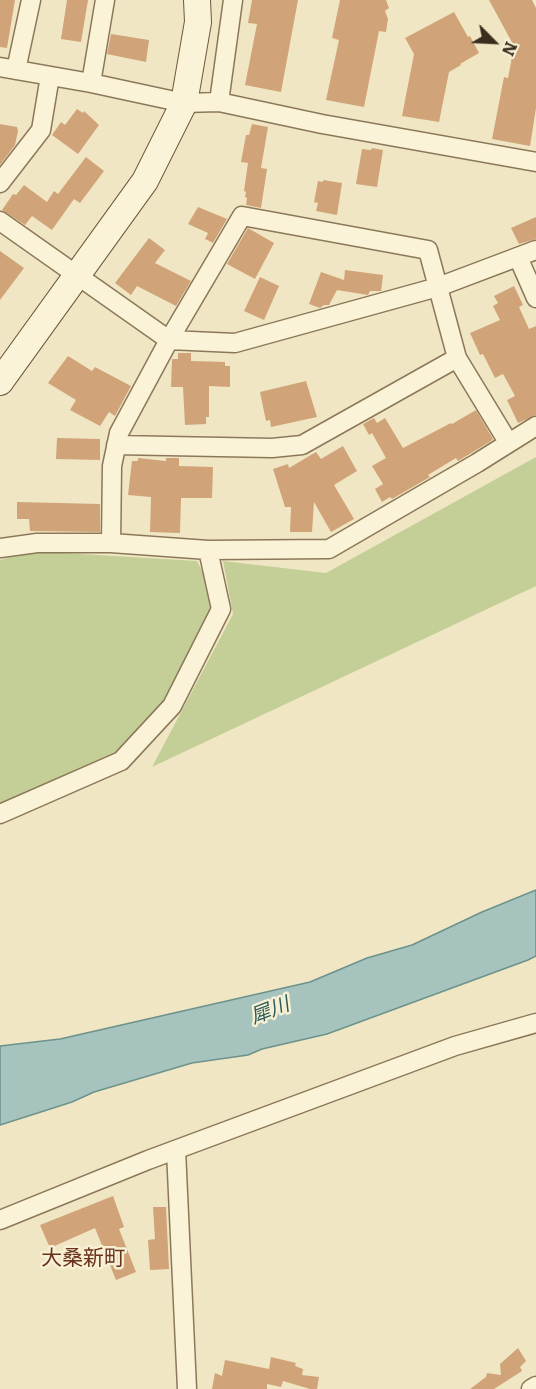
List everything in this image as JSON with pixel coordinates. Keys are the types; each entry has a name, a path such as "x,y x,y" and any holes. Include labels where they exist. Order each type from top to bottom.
{"street":[{"path":"31,0 8,69 91,82 184,104 219,102 322,124 536,162"},
{"path":"91,82 105,0"},
{"path":"0,382 145,181 184,104 198,22 197,0"},
{"path":"219,102 233,0"},
{"path":"4,173 41,130 50,76"},
{"path":"111,543 112,466 119,433 169,340 242,216 428,250 457,358 508,442"},
{"path":"0,221 169,340 235,343 438,287 536,250"},
{"path":"518,257 536,298"},
{"path":"116,445 272,448 302,445 457,358"},
{"path":"0,548 37,543 111,543 208,550 329,549 536,426"},
{"path":"0,814 121,761 172,706 221,609 208,550"},
{"path":"0,1220 176,1150 455,1046 536,1023"},
{"path":"176,1150 187,1389"},
{"path":"531,1389 536,1386"}],"green space":[{"path":"536,457 536,586 152,767 233,614 223,561 326,573"},
{"path":"31,551 197,561 221,609 172,706 121,761 0,806 0,560"}],"water":[{"name":"犀川","path":"536,890 536,956 528,960 327,1034 262,1049 248,1055 192,1063 94,1092 72,1102 0,1125 0,1046 60,1039 310,982 367,958 412,945"}],"building":[{"path":"0,0 15,0 7,48 0,47"},
{"path":"67,0 88,0 81,42 61,39"},
{"path":"252,0 298,0 281,92 245,85 257,24 248,23"},
{"path":"340,0 386,0 389,8 385,11 388,19 386,32 379,31 364,107 326,100 339,40 332,38"},
{"path":"489,0 532,0 536,8 536,108 530,146 492,139 504,77 508,78 514,46"},
{"path":"454,12 479,53 449,72 439,122 402,116 414,54 405,38"},
{"path":"111,34 149,40 146,62 107,54"},
{"path":"77,109 83,113 84,111 99,125 78,154 52,135 61,122 65,125"},
{"path":"0,124 17,127 18,131 15,145 0,165"},
{"path":"252,124 268,127 261,168 267,169 261,208 246,205 247,198 244,191 248,163 241,162 246,135 249,135"},
{"path":"372,148 383,150 377,187 356,184 362,149 371,150"},
{"path":"86,157 104,171 80,203 74,199 52,230 32,216 25,225 2,210 13,194 16,195 24,185 47,202 54,191 58,194"},
{"path":"323,180 342,183 337,215 316,211 318,203 314,202 318,181 323,182"},
{"path":"198,207 227,219 213,243 205,239 208,233 188,224"},
{"path":"536,217 536,239 519,244 511,228"},
{"path":"248,228 274,243 255,279 227,264"},
{"path":"149,238 165,250 155,263 191,281 176,306 137,286 131,295 115,283"},
{"path":"0,251 24,268 0,300"},
{"path":"345,270 383,275 381,291 370,291 368,295 337,290 329,305 320,308 309,304 321,272 344,280"},
{"path":"260,277 279,286 264,320 244,311"},
{"path":"514,286 523,305 519,307 529,329 536,326 536,415 518,423 507,400 515,396 503,374 495,378 483,354 480,355 470,333 500,320 493,306 498,303 494,296"},
{"path":"178,353 191,353 191,361 225,362 225,366 230,366 230,387 209,386 209,417 206,417 206,424 185,425 183,387 171,387 172,359 178,359"},
{"path":"68,356 92,371 95,367 131,386 115,416 109,412 100,426 70,410 76,400 48,383"},
{"path":"306,381 317,417 271,427 270,420 266,421 260,392"},
{"path":"476,410 493,439 491,441 458,461 456,458 428,475 430,477 392,499 390,497 382,502 375,489 383,484 372,466 386,458 372,433 369,435 363,424 374,418 377,423 385,418 403,448"},
{"path":"57,438 100,439 100,460 56,459"},
{"path":"343,446 357,471 334,485 354,519 331,532 314,502 312,532 290,532 291,507 285,507 273,469 288,464 289,468 316,452 321,459"},
{"path":"138,458 166,461 166,458 179,458 179,466 213,467 212,498 181,498 180,533 150,532 151,497 128,495 132,461 138,461"},
{"path":"17,502 100,504 100,532 30,531 29,519 17,519"},
{"path":"113,1196 124,1227 119,1229 136,1272 116,1280 95,1228 50,1248 40,1225"},
{"path":"153,1207 166,1207 169,1269 150,1270 148,1240 155,1239"},
{"path":"518,1348 526,1361 520,1367 522,1371 494,1389 470,1389 486,1377 487,1373 501,1375 500,1364"},
{"path":"271,1357 296,1363 295,1366 303,1369 302,1375 319,1377 317,1389 283,1381 281,1387 267,1384 267,1389 212,1389 215,1373 222,1376 225,1360 269,1369"}],"district":[{"name":"大桑新町","path":"83,1259"}]}
